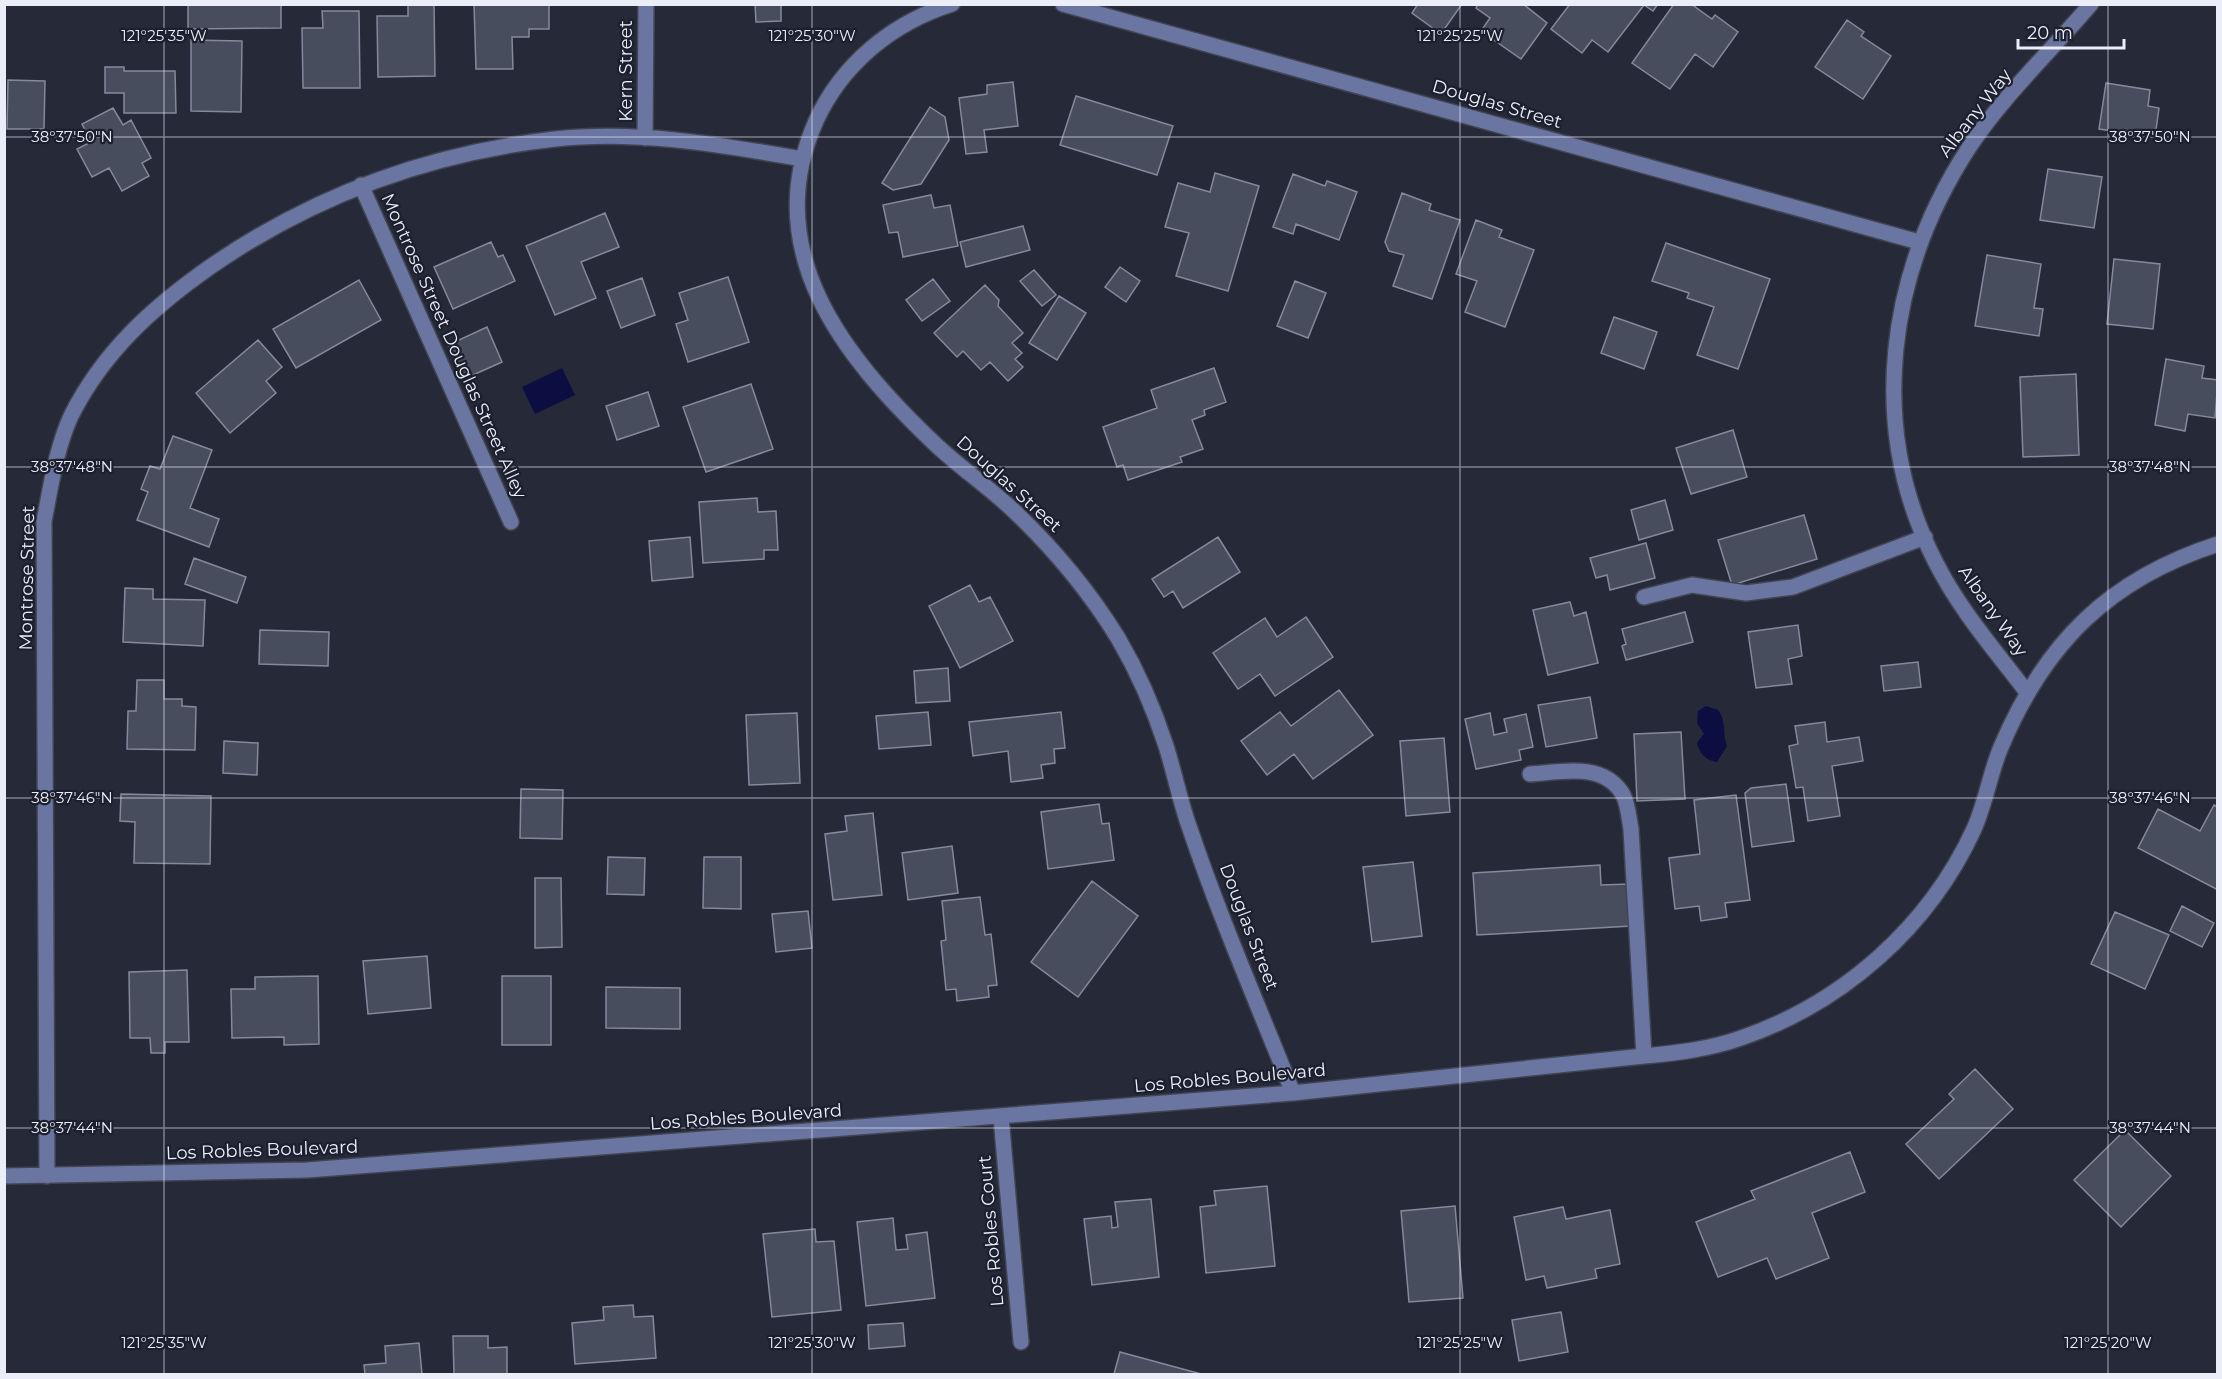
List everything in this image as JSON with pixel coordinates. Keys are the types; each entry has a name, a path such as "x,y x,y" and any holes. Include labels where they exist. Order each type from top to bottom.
{"street":[{"name":"Kern Street","path":"645,138 646,4"},
{"name":"Douglas Street","path":"952,4 911,20 890,33 851,67 821,110 803,159 797,217 806,268 826,316 886,394 935,444 1012,509 1053,549 1088,593 1119,641 1145,692 1166,745 1189,828 1293,1093"},
{"name":"Douglas Street","path":"1063,4 1107,9 1919,242"},
{"name":"Albany Way","path":"2026,691 1963,609 1935,561 1914,508 1896,425 1895,368 1900,312 1919,242 1941,192 1971,145 2091,4"},
{"name":"Montrose Street","path":"47,1176 44,521 54,468 71,417 114,349 132,329 180,288 241,245 306,209 361,185 410,168 483,150 556,139 645,138 706,142 803,159"},
{"name":"Montrose Street Douglas Street Alley","path":"361,185 512,522"},
{"path":"1644,597 1692,585 1746,593 1793,587 1926,537"},
{"name":"Los Robles Boulevard","path":"4,1176 307,1170 1001,1117 1293,1093 1644,1056 1688,1051 1741,1038 1791,1018 1837,991 1879,958 1917,919 1948,876 1974,828 2000,750 2026,691 2059,645 2099,606 2144,575 2217,544"},
{"path":"1530,774 1586,770 1608,779 1623,794 1632,829 1644,1056"},
{"name":"Los Robles Court","path":"1001,1117 1021,1342"}],"shaded area":[{"path":"562,368 575,395 535,414 522,387"},
{"path":"1706,706 1718,710 1723,724 1727,746 1717,762 1704,756 1697,743 1704,734 1697,723 1698,711"}],"building":[{"path":"188,4 281,4 281,28 188,29"},
{"path":"408,4 434,4 435,76 378,77 377,16 408,16"},
{"path":"474,4 549,4 549,29 529,29 529,37 512,37 513,69 476,69"},
{"path":"755,4 781,4 781,21 756,22"},
{"path":"1418,4 1462,4 1441,34 1412,13"},
{"path":"1478,4 1523,4 1547,23 1521,59 1481,31 1490,18 1476,8"},
{"path":"1570,4 1658,4 1653,11 1644,5 1608,52 1592,40 1582,53 1551,29"},
{"path":"1674,4 1691,4 1712,19 1715,15 1738,32 1713,67 1695,54 1670,89 1632,63"},
{"path":"322,11 359,11 360,88 303,88 302,28 323,28"},
{"path":"1847,20 1864,32 1861,36 1891,56 1863,99 1815,67"},
{"path":"191,40 242,41 241,112 191,111"},
{"path":"105,67 124,67 124,71 175,71 176,113 124,113 124,93 105,93"},
{"path":"8,80 45,81 44,129 7,129"},
{"path":"1013,82 1018,126 984,130 987,152 966,154 959,98 987,94 987,85"},
{"path":"2106,83 2150,90 2148,106 2159,108 2155,137 2099,129"},
{"path":"1076,96 1173,126 1157,175 1060,145"},
{"path":"930,107 945,117 949,140 921,184 893,190 882,183"},
{"path":"113,108 123,125 131,120 151,158 142,163 149,176 122,191 109,168 92,177 77,149 91,142 82,124"},
{"path":"2048,169 2102,177 2094,228 2040,220"},
{"path":"1215,173 1259,186 1228,291 1176,276 1189,233 1165,227 1178,183 1210,192"},
{"path":"1293,174 1325,186 1327,181 1357,192 1339,240 1296,224 1293,234 1273,227"},
{"path":"1402,193 1431,204 1429,210 1460,220 1432,299 1393,286 1404,255 1389,251 1385,242"},
{"path":"931,195 934,208 950,205 958,246 903,257 898,232 889,233 883,205"},
{"path":"605,213 619,247 581,262 596,298 555,315 526,246"},
{"path":"1476,220 1502,230 1499,237 1534,250 1505,327 1465,312 1477,281 1456,274"},
{"path":"1023,226 1030,250 966,267 960,242"},
{"path":"491,242 498,257 503,255 515,281 453,309 434,267"},
{"path":"1666,243 1770,279 1738,369 1697,355 1714,307 1687,298 1689,293 1652,281"},
{"path":"1987,255 2041,264 2034,308 2043,309 2039,336 1975,326"},
{"path":"2114,259 2160,264 2153,329 2107,324"},
{"path":"1120,267 1140,281 1126,302 1105,287"},
{"path":"1034,270 1056,295 1042,306 1020,281"},
{"path":"728,277 749,342 688,362 676,324 688,320 679,293"},
{"path":"642,278 655,315 621,328 607,291"},
{"path":"933,279 950,301 922,321 906,300"},
{"path":"359,280 381,320 296,368 273,329"},
{"path":"1295,281 1326,293 1308,338 1277,326"},
{"path":"985,285 999,300 998,306 1023,333 1012,343 1022,353 1015,359 1023,367 1008,381 990,362 981,370 963,351 957,357 934,333"},
{"path":"1059,296 1086,313 1057,360 1029,343"},
{"path":"1614,317 1657,332 1644,369 1601,353"},
{"path":"487,327 502,362 464,379 448,345"},
{"path":"258,340 282,367 266,381 276,393 230,433 196,393"},
{"path":"2166,359 2204,366 2202,378 2218,380 2215,418 2188,414 2185,431 2155,425"},
{"path":"1214,368 1226,402 1204,410 1205,415 1192,420 1203,449 1180,457 1182,462 1128,480 1123,465 1117,467 1103,427 1157,408 1151,390"},
{"path":"2076,374 2079,455 2023,457 2020,377"},
{"path":"751,384 773,449 706,472 683,407"},
{"path":"648,392 659,426 617,440 606,406"},
{"path":"1733,430 1747,477 1691,494 1676,448"},
{"path":"173,436 212,450 190,508 219,519 209,547 137,520 148,492 141,489 150,466 160,469"},
{"path":"757,498 758,512 776,511 778,550 764,550 764,559 703,563 699,502"},
{"path":"1665,500 1673,530 1639,540 1631,510"},
{"path":"1804,515 1817,559 1732,585 1718,540"},
{"path":"690,537 693,577 652,581 649,541"},
{"path":"1218,537 1240,572 1183,608 1173,591 1164,597 1152,579"},
{"path":"1646,543 1655,578 1610,590 1607,575 1596,578 1590,558"},
{"path":"194,558 246,577 237,603 185,584"},
{"path":"970,585 979,602 990,597 1013,641 960,668 929,606"},
{"path":"125,588 153,589 153,599 205,600 203,646 123,642"},
{"path":"1570,602 1574,616 1586,612 1598,663 1548,675 1533,610"},
{"path":"1685,612 1693,642 1626,660 1622,646 1626,644 1622,629"},
{"path":"1306,617 1333,657 1275,696 1260,674 1238,689 1213,653 1265,618 1277,637"},
{"path":"1798,625 1802,656 1788,659 1792,684 1756,688 1748,632"},
{"path":"260,630 329,632 328,666 259,664"},
{"path":"1918,662 1921,687 1884,691 1881,666"},
{"path":"948,668 950,701 916,703 914,671"},
{"path":"137,680 164,680 164,699 182,699 182,706 196,707 195,750 127,749 128,711 136,711"},
{"path":"1339,690 1373,735 1313,779 1294,754 1267,775 1241,741 1280,712 1291,726"},
{"path":"1590,697 1597,738 1546,747 1538,705"},
{"path":"928,712 931,745 879,749 876,716"},
{"path":"1061,712 1065,748 1054,749 1055,763 1041,765 1043,778 1011,782 1008,751 973,756 969,722"},
{"path":"797,713 800,783 749,785 746,715"},
{"path":"1490,713 1494,735 1507,732 1504,719 1526,714 1533,747 1519,750 1521,760 1476,769 1465,719"},
{"path":"1825,722 1827,742 1859,737 1863,761 1832,766 1840,816 1808,821 1803,787 1796,788 1789,746 1798,744 1795,726"},
{"path":"1681,732 1685,799 1637,801 1634,734"},
{"path":"1444,738 1450,812 1406,816 1400,741"},
{"path":"224,741 258,743 257,775 223,773"},
{"path":"1786,784 1794,841 1752,847 1745,793 1751,788"},
{"path":"521,789 563,790 562,839 520,838"},
{"path":"121,794 211,796 210,864 134,863 135,822 120,821"},
{"path":"1736,795 1750,900 1725,903 1727,917 1701,921 1699,906 1675,909 1669,858 1700,854 1694,800"},
{"path":"1099,804 1102,824 1109,823 1114,860 1048,869 1041,812"},
{"path":"2214,805 2218,807 2218,890 2138,848 2158,809 2200,831"},
{"path":"873,813 882,895 833,900 825,834 847,831 845,816"},
{"path":"952,846 958,893 908,900 902,853"},
{"path":"608,857 645,858 644,895 607,894"},
{"path":"704,857 741,857 741,909 703,908"},
{"path":"1413,862 1422,936 1372,942 1363,867"},
{"path":"1600,865 1601,885 1629,884 1631,926 1477,935 1473,873"},
{"path":"535,878 561,878 562,947 535,948"},
{"path":"1092,881 1138,916 1078,997 1031,962"},
{"path":"980,897 985,935 991,934 997,985 988,986 989,997 957,1001 956,989 946,990 941,941 946,940 942,901"},
{"path":"2182,906 2214,923 2202,947 2170,931"},
{"path":"808,911 812,948 776,952 772,914"},
{"path":"2115,912 2169,935 2145,989 2091,964"},
{"path":"427,956 431,1008 368,1014 363,961"},
{"path":"187,970 189,1042 165,1042 165,1053 151,1053 150,1038 130,1038 129,972"},
{"path":"318,976 319,1044 284,1045 284,1037 232,1038 231,989 255,989 255,977"},
{"path":"502,976 551,976 551,1045 502,1045"},
{"path":"606,987 680,988 680,1029 606,1028"},
{"path":"1975,1069 2013,1109 1939,1179 1906,1144 1954,1099 1949,1094"},
{"path":"2125,1130 2171,1176 2121,1227 2074,1180"},
{"path":"1850,1152 1865,1192 1812,1213 1829,1258 1776,1279 1767,1258 1718,1277 1696,1222 1755,1199 1751,1191"},
{"path":"1267,1186 1275,1266 1206,1273 1200,1207 1216,1205 1214,1191"},
{"path":"1151,1199 1159,1277 1092,1285 1084,1219 1111,1216 1112,1228 1118,1227 1115,1202"},
{"path":"1455,1206 1463,1298 1409,1302 1401,1211"},
{"path":"1563,1207 1566,1219 1610,1210 1620,1264 1595,1269 1597,1278 1547,1288 1544,1276 1526,1280 1514,1217"},
{"path":"893,1218 896,1250 908,1249 906,1235 927,1232 935,1298 866,1306 857,1222"},
{"path":"815,1229 816,1242 834,1241 841,1310 772,1317 763,1234"},
{"path":"633,1305 634,1317 653,1316 656,1358 575,1364 572,1323 604,1320 603,1307"},
{"path":"1561,1312 1568,1352 1519,1361 1512,1320"},
{"path":"903,1323 905,1346 869,1349 868,1325"},
{"path":"453,1336 488,1336 488,1348 507,1347 507,1374 454,1374"},
{"path":"419,1343 422,1374 365,1374 364,1365 386,1363 385,1346"},
{"path":"1120,1352 1201,1374 1114,1374"}]}
